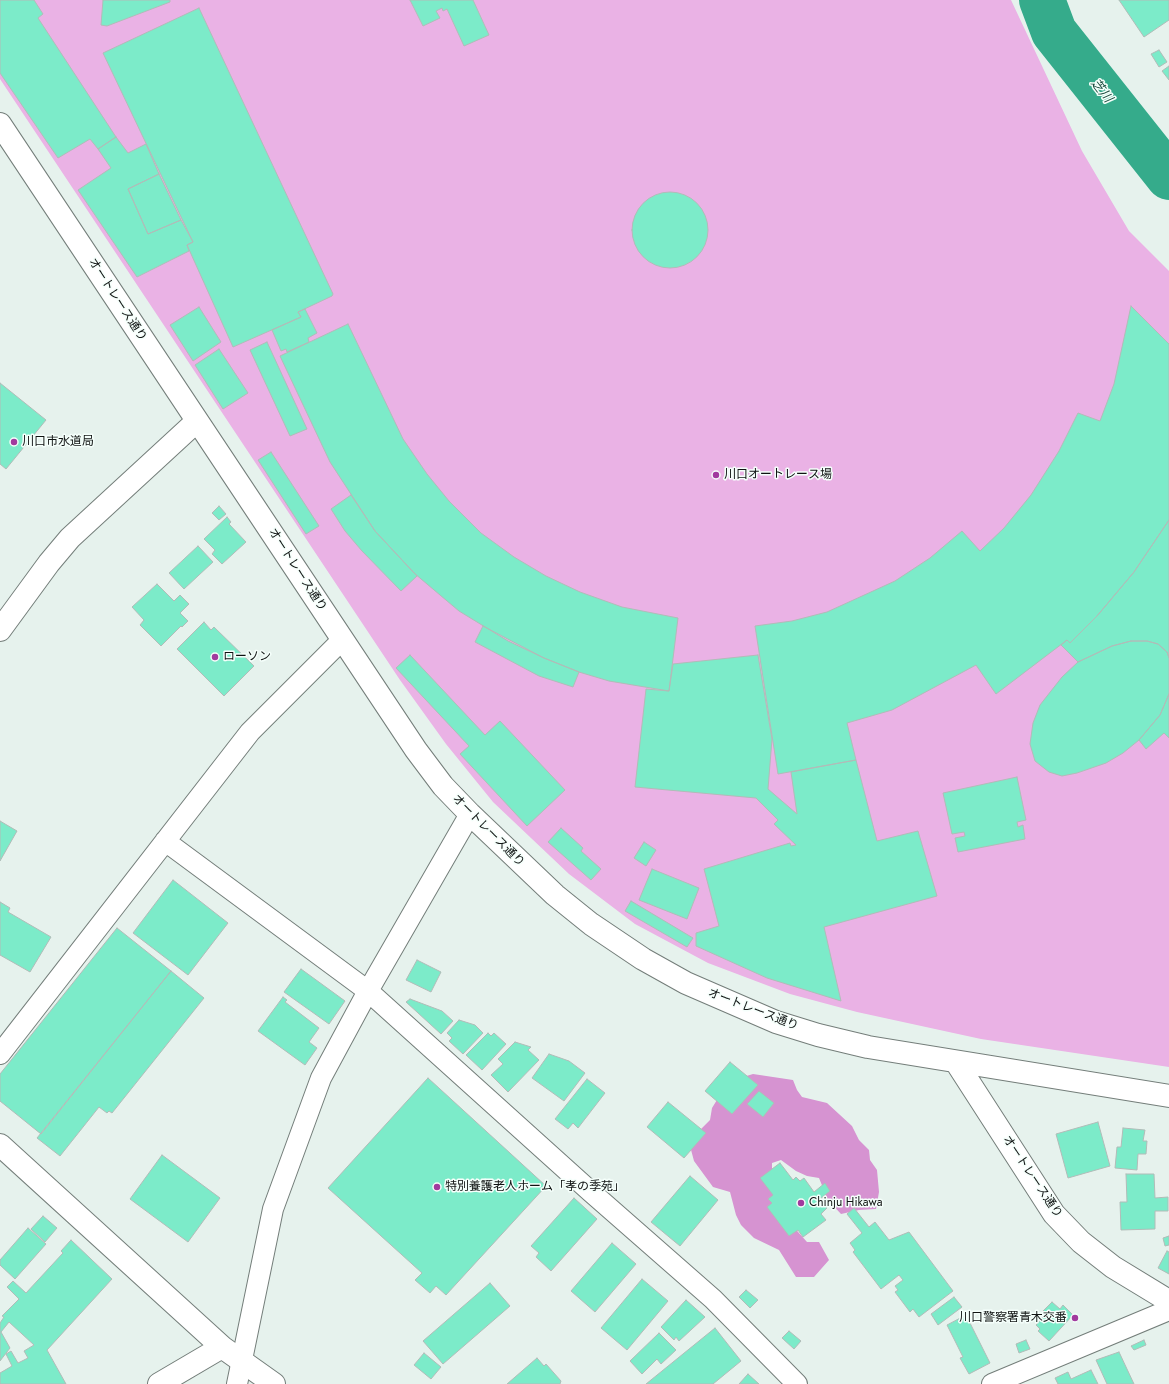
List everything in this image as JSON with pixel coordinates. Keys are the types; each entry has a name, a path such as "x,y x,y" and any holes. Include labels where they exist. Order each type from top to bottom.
{"street":[{"name":"オートレース通り","path":"0,124 416,750 443,786 470,814 520,864 591,924 643,959 686,983 776,1022 818,1035 956,1062 1054,1214 1081,1242 1113,1267 1169,1301"},
{"path":"0,630 49,563 70,538 197,422"},
{"path":"0,1054 250,732 342,640"},
{"path":"237,1384 273,1209 321,1078 368,991 470,814"},
{"path":"165,841 368,991 591,1192 713,1299 797,1384"},
{"path":"956,1062 1169,1096"},
{"path":"0,1145 222,1347 274,1384"},
{"path":"992,1384 1169,1310"},
{"path":"159,1384 222,1347"}],"shaded area":[{"name":"川口オートレース場","path":"0,0 1011,0 1082,151 1129,231 1169,271 1169,1067 981,1039 857,1012 790,994 708,963 635,924 569,874 493,802 446,744 400,680 0,79"},
{"path":"753,1074 793,1080 802,1097 827,1103 852,1126 859,1140 869,1150 870,1160 877,1170 879,1192 876,1209 859,1210 841,1214 828,1200 819,1178 807,1176 796,1171 781,1160 772,1163 772,1177 790,1223 807,1242 819,1242 829,1260 814,1277 796,1277 779,1250 754,1238 741,1225 736,1215 730,1192 713,1187 694,1161 690,1146 695,1135 710,1120 712,1108 720,1095 740,1078"}],"building":[{"path":"0,0 34,0 43,14 38,18 116,137 98,149 90,139 58,158 0,73"},
{"path":"103,0 170,0 170,2 107,26 101,25"},
{"path":"410,0 473,0 489,35 464,46 447,9 443,11 442,8 436,11 440,18 423,26"},
{"path":"1119,0 1169,0 1169,20 1144,37"},
{"path":"199,8 333,294 332,296 298,312 301,317 233,347 187,245 193,242 103,53"},
{"path":"1159,50 1167,62 1159,67 1151,54"},
{"path":"1169,66 1169,80 1162,71"},
{"path":"116,137 128,153 146,144 159,174 128,189 148,234 181,220 193,242 187,245 189,251 137,277 78,190 111,168 98,149"},
{"path":"159,174 181,220 148,234 128,189"},
{"path":"670,192 685,195 697,203 705,215 708,230 705,245 697,257 685,265 670,268 655,265 643,257 635,245 632,230 635,215 643,203 655,195"},
{"path":"1131,306 1169,344 1169,520 1134,572 1097,616 1070,643 1067,640 996,694 976,665 892,710 847,723 856,760 778,774 755,626 792,621 827,612 895,581 930,558 962,531 980,551 1004,528 1031,495 1059,451 1078,413 1100,421 1114,384"},
{"path":"199,307 221,342 193,361 170,325"},
{"path":"305,309 317,333 308,338 309,342 287,352 286,349 281,351 272,330 301,317 298,312"},
{"path":"348,324 403,439 427,474 449,501 481,533 514,557 546,576 580,592 622,607 678,618 669,691 609,681 579,672 508,641 459,611 414,573 375,531 330,462 280,356"},
{"path":"267,342 307,429 290,436 250,350"},
{"path":"219,349 248,393 223,409 195,365"},
{"name":"川口市水道局","path":"0,383 46,420 6,469 0,464"},
{"path":"271,452 319,526 306,534 258,460"},
{"path":"351,495 375,531 417,576 401,591 362,551 345,531 331,509"},
{"path":"219,506 226,514 219,520 212,513"},
{"path":"227,517 231,522 229,524 246,542 222,564 212,554 215,550 204,539"},
{"path":"1169,520 1169,658 1167,652 1158,644 1147,641 1131,641 1112,646 1078,662 1061,645 1067,640 1070,643 1097,616 1134,572"},
{"path":"198,546 213,562 184,589 169,573"},
{"path":"157,584 174,601 180,595 189,604 180,613 188,621 161,646 140,625 144,620 132,607"},
{"name":"ローソン","path":"204,622 211,630 214,627 254,666 224,696 177,649"},
{"path":"483,626 544,658 579,672 573,687 539,676 475,642"},
{"path":"1131,641 1147,641 1158,644 1167,652 1169,658 1169,694 1160,715 1139,740 1123,753 1106,763 1077,773 1062,776 1049,772 1035,761 1030,744 1033,723 1040,705 1062,677 1078,662 1112,646"},
{"path":"410,655 485,735 500,721 565,790 527,826 460,754 469,746 396,668"},
{"path":"758,655 772,739 768,789 797,814 791,772 856,760 877,841 918,831 937,896 824,927 841,1001 767,978 696,946 696,933 719,926 704,869 790,843 791,846 796,845 774,824 778,820 756,798 635,787 646,689 669,691 673,664"},
{"path":"1169,694 1169,738 1164,733 1146,749 1139,740 1160,715"},
{"path":"1017,777 1026,820 1017,822 1018,827 1023,825 1025,839 958,852 955,838 965,836 964,832 952,834 943,793"},
{"path":"0,821 17,831 0,861"},
{"path":"561,828 583,848 581,851 601,869 591,880 548,842"},
{"path":"644,842 656,850 646,866 634,858"},
{"path":"652,869 699,888 687,919 639,900"},
{"path":"173,880 228,923 188,975 133,933"},
{"path":"631,901 693,938 687,947 625,911"},
{"path":"0,902 10,908 8,912 51,937 30,972 0,955"},
{"path":"117,928 171,971 41,1134 0,1101 0,1074"},
{"path":"417,960 441,972 431,992 406,980"},
{"path":"301,969 345,1001 329,1024 284,992"},
{"path":"171,971 204,998 112,1113 109,1111 107,1113 99,1107 60,1156 37,1138"},
{"path":"283,997 287,1000 285,1002 319,1028 309,1042 317,1048 305,1065 258,1031"},
{"path":"410,999 442,1011 453,1021 441,1034 406,1002"},
{"path":"459,1020 475,1025 483,1033 463,1054 449,1041 452,1038 447,1033"},
{"path":"488,1033 491,1036 494,1033 506,1044 482,1070 466,1055"},
{"path":"515,1042 531,1047 528,1050 539,1060 508,1092 491,1075 503,1064 498,1059"},
{"path":"549,1054 569,1061 585,1073 564,1101 532,1078"},
{"path":"730,1062 758,1085 732,1114 705,1091"},
{"name":"特別養護老人ホーム「孝の季苑」","path":"428,1078 546,1186 446,1295 436,1286 430,1293 415,1280 422,1273 328,1188"},
{"path":"587,1079 605,1093 578,1128 573,1123 568,1129 555,1119"},
{"path":"759,1091 774,1103 763,1117 747,1104"},
{"path":"668,1102 706,1133 684,1158 647,1127"},
{"path":"1098,1122 1110,1166 1068,1178 1056,1134"},
{"path":"1123,1128 1145,1130 1143,1141 1147,1141 1146,1154 1138,1154 1137,1170 1115,1168 1117,1147 1121,1147"},
{"path":"162,1155 220,1198 188,1242 130,1199"},
{"path":"780,1163 793,1180 796,1177 800,1181 804,1178 814,1192 825,1183 830,1191 820,1199 827,1208 821,1214 826,1220 803,1237 798,1230 789,1236 767,1207 772,1203 768,1199 773,1195 760,1178"},
{"path":"1126,1174 1154,1174 1155,1198 1168,1197 1168,1211 1155,1211 1155,1229 1121,1230 1120,1202 1127,1202"},
{"path":"690,1176 718,1200 680,1246 651,1222"},
{"path":"574,1198 597,1219 551,1271 536,1257 539,1253 531,1246"},
{"path":"854,1208 869,1227 875,1222 889,1240 909,1232 953,1291 919,1317 913,1309 910,1312 895,1292 898,1290 895,1286 903,1280 899,1275 881,1289 853,1252 855,1250 850,1243 862,1233 847,1214"},
{"path":"43,1216 57,1228 45,1242 31,1229"},
{"path":"28,1228 46,1244 15,1279 0,1265 0,1260"},
{"path":"1169,1236 1169,1245 1165,1246 1163,1238"},
{"path":"71,1240 112,1279 47,1350 66,1384 0,1384 0,1373 12,1366 6,1354 11,1351 18,1363 28,1358 24,1351 34,1345 9,1322 1,1332 10,1348 0,1361 0,1323 4,1317 2,1316 19,1299 7,1287 13,1281 26,1293 63,1253 61,1251"},
{"path":"612,1243 636,1264 595,1312 571,1291"},
{"path":"1167,1251 1169,1252 1169,1274 1158,1268"},
{"path":"642,1279 668,1301 627,1350 601,1328"},
{"path":"490,1283 510,1306 443,1364 423,1341"},
{"path":"746,1290 758,1300 750,1308 739,1297"},
{"path":"954,1297 962,1307 938,1325 931,1314"},
{"path":"686,1300 705,1317 679,1341 676,1337 674,1340 661,1327"},
{"path":"1052,1302 1060,1309 1063,1305 1073,1315 1049,1341 1038,1331 1040,1329 1036,1325 1046,1314 1043,1311"},
{"path":"966,1315 990,1363 969,1374 960,1358 963,1357 947,1325"},
{"path":"715,1328 741,1361 713,1384 646,1384"},
{"path":"789,1331 801,1341 794,1349 782,1338"},
{"path":"659,1333 676,1350 661,1364 657,1359 642,1374 630,1361"},
{"path":"1026,1340 1030,1349 1019,1353 1016,1344"},
{"path":"1144,1340 1146,1345 1134,1350 1131,1346"},
{"path":"1119,1352 1134,1384 1107,1384 1096,1360"},
{"path":"424,1353 441,1367 431,1379 414,1365"},
{"path":"537,1358 544,1366 546,1364 561,1381 560,1384 507,1384"},
{"path":"1091,1370 1098,1384 1058,1384 1055,1378 1068,1372 1071,1379"},
{"path":"748,1374 759,1384 739,1384"}],"waterway":[{"name":"芝川","path":"1042,0 1054,32 1169,177"}],"place":[{"name":"川口市水道局","path":"14,442"},
{"name":"川口オートレース場","path":"716,475"},
{"name":"ローソン","path":"215,657"},
{"name":"特別養護老人ホーム「孝の季苑」","path":"437,1187"},
{"name":"Chinju Hikawa","path":"801,1203"},
{"name":"川口警察署青木交番","path":"1075,1318"}]}
